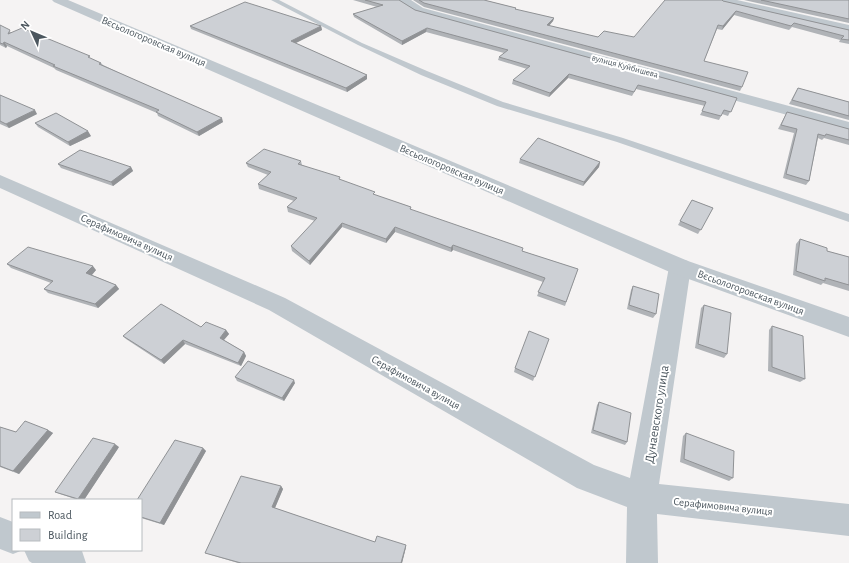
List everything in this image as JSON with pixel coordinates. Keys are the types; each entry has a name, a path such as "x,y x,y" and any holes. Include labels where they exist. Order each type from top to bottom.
{"street":[{"name":"Вєсьологоровская вулиця","path":"58,0 680,267 849,327"},
{"name":"вулиця Куйбишева","path":"403,0 419,10 849,127"},
{"path":"722,0 849,29"},
{"name":"Серафимовича вулиця","path":"0,182 277,304 587,478 642,497 849,520"},
{"name":"Дунаевского улица","path":"642,563 642,497 680,267"},
{"path":"0,533 12,538"},
{"path":"42,551 70,563"}],"lane":[{"path":"274,0 360,44 424,73 500,104 620,140 849,218"}],"building":[{"path":"365,0 399,0 415,10 737,98 731,112 724,110 721,116 702,111 706,102 638,85 634,92 569,74 550,93 513,80 530,66 499,57 508,50 427,28 402,41 353,14 383,5"},
{"path":"419,0 484,0 554,18 547,25 598,37 604,31 634,37 665,0 722,0 849,30 849,40 841,39 844,36 794,23 791,26 736,11 723,26 718,25 704,61 748,72 742,87 424,3"},
{"path":"761,0 849,0 849,19"},
{"path":"245,2 321,26 291,41 367,75 346,88 190,26"},
{"path":"0,25 10,30 8,34 22,28 90,56 88,57 101,63 99,64 222,118 197,132 156,112 159,110 53,66 55,65 4,42 3,44 0,43"},
{"path":"798,88 849,102 849,116 792,100"},
{"path":"0,95 35,110 6,124 0,121"},
{"path":"787,112 849,129 849,140 826,134 825,136 818,134 809,181 786,174 797,129 781,125"},
{"path":"56,113 88,131 68,142 35,123"},
{"path":"538,138 600,162 584,182 520,159"},
{"path":"264,149 301,161 298,164 340,177 339,179 375,192 373,194 411,207 410,209 523,248 522,251 578,269 566,302 538,292 545,278 453,245 451,248 395,227 386,239 342,223 309,261 291,246 317,218 287,207 297,198 258,184 271,172 246,163"},
{"path":"80,150 131,167 111,182 58,164"},
{"path":"692,200 713,208 701,230 680,221"},
{"path":"800,239 827,248 827,251 849,257 849,285 825,278 825,281 796,271"},
{"path":"28,247 93,266 86,273 116,285 95,304 44,289 53,281 7,264"},
{"path":"633,286 659,294 656,314 629,305"},
{"path":"161,304 201,327 206,322 226,330 220,338 244,352 238,363 183,340 161,360 123,336"},
{"path":"704,305 731,313 727,354 698,344"},
{"path":"772,326 803,336 805,379 772,367"},
{"path":"529,331 549,339 535,377 515,368"},
{"path":"248,361 294,380 282,398 235,377"},
{"path":"599,402 631,413 627,442 593,430"},
{"path":"25,421 48,430 13,471 0,466 0,427 16,432"},
{"path":"686,433 734,451 733,478 684,459"},
{"path":"93,438 115,444 78,499 55,492"},
{"path":"175,440 203,448 160,523 142,517 142,499 138,499"},
{"path":"241,476 281,486 272,507 375,542 377,536 406,545 401,563 241,563 205,553"}]}
